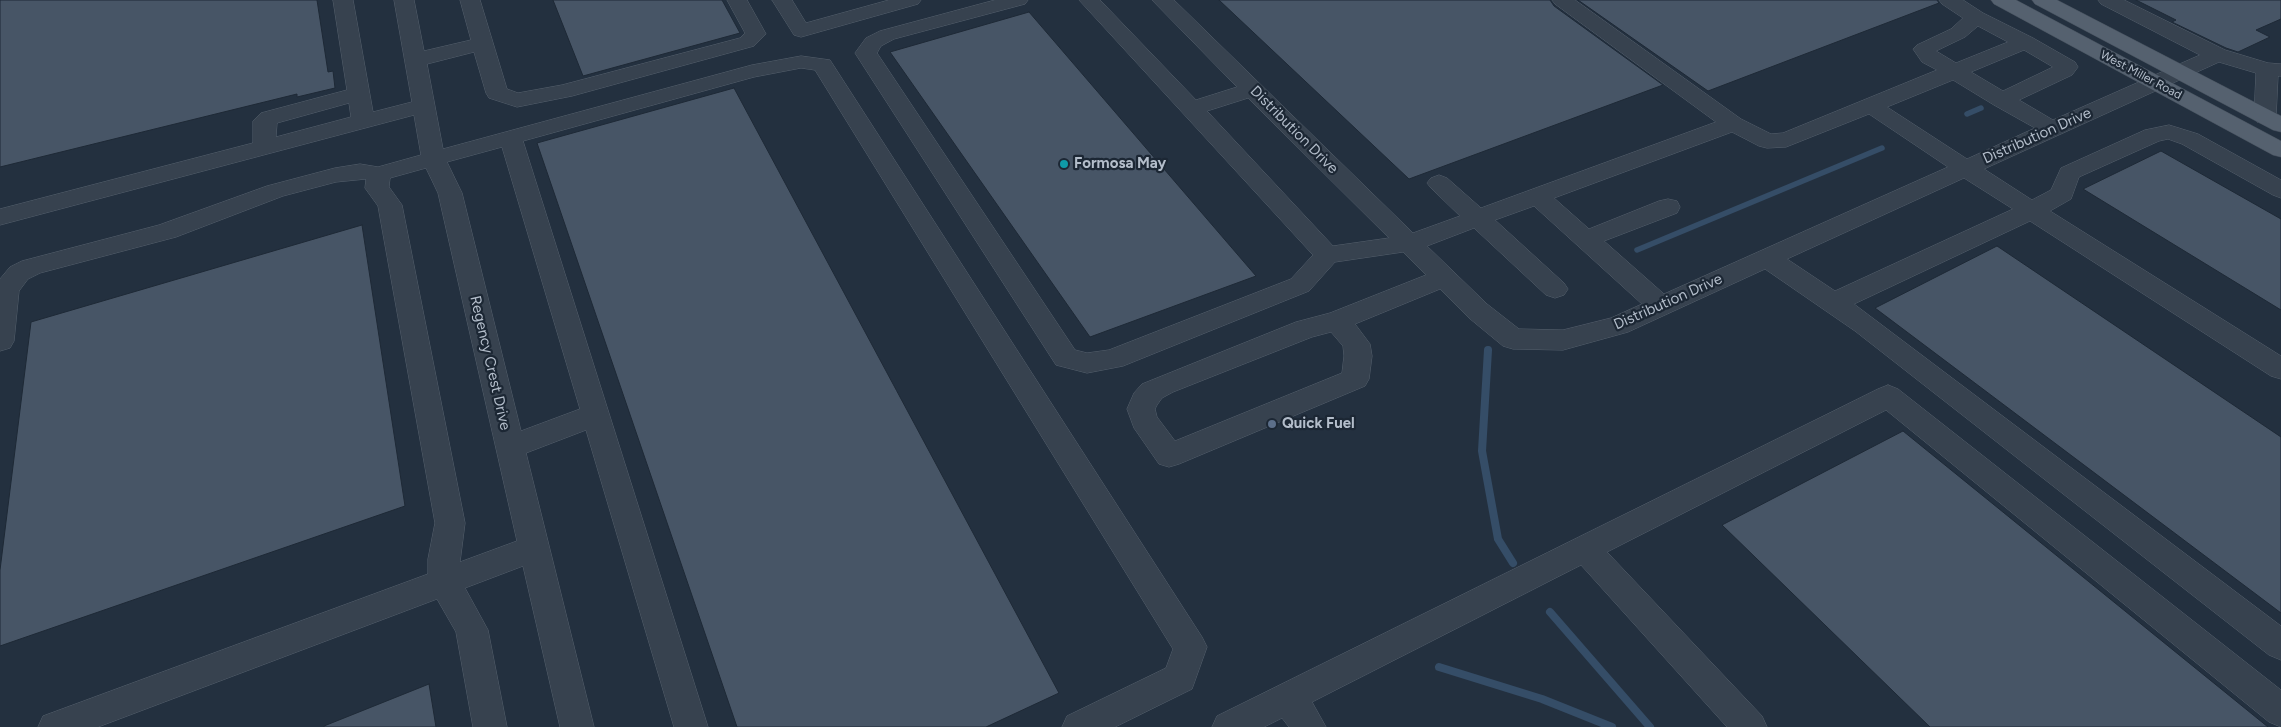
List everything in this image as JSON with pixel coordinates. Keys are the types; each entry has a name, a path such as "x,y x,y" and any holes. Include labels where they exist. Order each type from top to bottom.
{"main road":[{"name":"West Miller Road","path":"2001,0 2281,150"},
{"name":"West Miller Road","path":"2042,0 2273,121"}],"street":[{"path":"343,0 363,121"},
{"name":"Regency Crest Drive","path":"404,0 434,160 450,193 577,727"},
{"path":"470,0 497,93 517,100 564,91 747,42 756,34 736,0"},
{"path":"782,0 801,31 911,0"},
{"path":"1018,0 887,35 873,42 866,52 1066,358 1087,363 1113,359 1300,285 1327,255 1410,243 1733,124"},
{"path":"1089,0 1192,108 1327,255"},
{"name":"Distribution Drive","path":"1162,0 1478,311 1513,339 1563,340 1619,325 2217,55"},
{"path":"1562,0 1733,124 1766,141 1786,140 2026,42"},
{"path":"1949,0 1976,17 2026,42 2067,66 2064,70 2002,100"},
{"path":"2108,0 2217,55 2274,70 2273,121"},
{"path":"1976,17 1958,33 1924,49 1930,57 2052,129"},
{"path":"416,60 483,43"},
{"path":"0,341 6,289 19,273 31,267 167,231 275,191 335,175 360,171 378,174 511,139 752,71 801,62 822,66 1190,646 1180,678 1079,727"},
{"path":"1192,108 1253,89"},
{"path":"265,148 264,121 359,93"},
{"path":"0,217 425,106"},
{"path":"1871,106 2281,369"},
{"path":"1833,303 2032,210 2062,194 2069,173 2153,135 2169,132 2190,139 2281,190"},
{"path":"511,139 691,727"},
{"path":"378,174 377,188 390,205 450,523 444,560 444,582 472,630 490,727"},
{"path":"1439,183 1555,289"},
{"path":"1537,196 1662,306"},
{"path":"1586,239 1668,207"},
{"path":"1767,258 1872,330 2281,645"},
{"path":"1337,321 1356,344 1358,356 1355,379 1169,456 1144,420 1141,409 1144,401 1152,391 1163,385 1305,329 1337,321 1444,277"},
{"path":"1229,727 1888,396 2281,710"},
{"path":"510,448 595,415"},
{"path":"55,727 534,548"},
{"path":"1585,549 1750,727"},
{"path":"1288,698 1309,727"}],"building":[{"path":"0,0 317,0 328,72 333,71 335,88 297,97 297,94 0,167"},
{"path":"553,0 722,0 740,33 583,76"},
{"path":"1219,0 1550,0 1554,6 1663,85 1409,179"},
{"path":"1578,0 1937,0 1939,3 1708,91"},
{"path":"2136,0 2281,0 2281,19 2256,30 2270,37 2238,52 2172,22 2176,20"},
{"name":"Formosa May","path":"1029,12 1256,276 1090,337 890,52"},
{"path":"734,88 1059,693 986,727 737,727 537,143"},
{"path":"2161,151 2281,219 2281,310 2083,189"},
{"path":"362,225 405,506 0,646 0,570 31,322"},
{"path":"1997,246 2281,437 2281,613 1875,308"},
{"path":"1903,431 2268,727 1930,727 1722,525"},
{"path":"429,684 436,727 324,727 324,726"}],"waterway":[{"path":"1967,114 1981,108"},
{"path":"1637,250 1882,148"},
{"path":"1488,350 1482,451 1498,539 1513,563"},
{"path":"1550,612 1650,727"},
{"path":"1439,667 1542,699 1612,727"}],"place":[{"name":"Formosa May","path":"1064,164"},
{"name":"Quick Fuel","path":"1272,424"}]}
